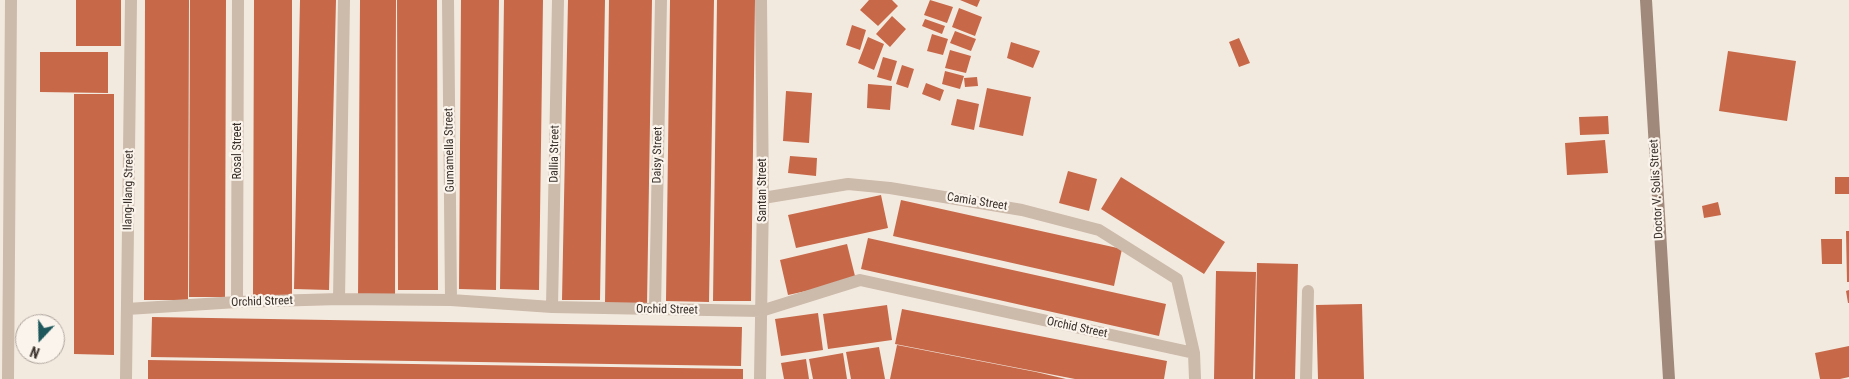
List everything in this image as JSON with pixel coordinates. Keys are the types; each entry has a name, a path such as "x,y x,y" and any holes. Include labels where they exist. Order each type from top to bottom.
{"street":[{"path":"8,379 11,0"},
{"name":"Ilang-Ilang Street","path":"126,379 131,0"},
{"name":"Rosal Street","path":"237,302 238,0"},
{"path":"340,299 344,0"},
{"name":"Gumamella Street","path":"448,0 451,300"},
{"name":"Dallia Street","path":"552,307 558,0"},
{"name":"Daisy Street","path":"655,310 661,0"},
{"name":"Santan Street","path":"760,379 763,198 761,0"},
{"name":"Doctor V. Solis Street","path":"1646,0 1669,379"},
{"name":"Camia Street","path":"763,198 848,184 890,188 1022,210 1099,230 1176,279 1194,354"},
{"name":"Orchid Street","path":"127,309 237,302 340,299 451,300 552,307 761,311 860,280 1194,354"},
{"path":"1306,379 1308,291"},
{"path":"1194,354 1195,379"}],"building":[{"path":"76,0 121,0 121,46 76,46"},
{"path":"145,0 189,0 188,300 144,300"},
{"path":"190,0 226,0 225,297 189,297"},
{"path":"254,0 292,0 292,296 253,295"},
{"path":"300,0 336,0 329,290 294,289"},
{"path":"360,0 396,0 395,299 358,299"},
{"path":"397,0 437,0 438,290 398,290"},
{"path":"461,0 499,0 496,290 459,289"},
{"path":"504,0 543,0 539,290 500,289"},
{"path":"568,0 605,0 600,300 562,300"},
{"path":"609,0 652,0 647,304 605,303"},
{"path":"670,0 714,0 709,302 666,301"},
{"path":"717,0 755,0 751,301 713,301"},
{"path":"869,0 892,0 898,6 878,26 860,10"},
{"path":"930,0 953,7 947,23 924,15"},
{"path":"960,0 980,0 977,7"},
{"path":"959,8 982,17 975,36 952,27"},
{"path":"892,16 906,29 890,47 876,34"},
{"path":"925,19 945,26 942,34 922,26"},
{"path":"852,25 866,30 860,50 846,45"},
{"path":"955,31 976,39 971,51 950,43"},
{"path":"932,34 948,39 943,55 927,51"},
{"path":"868,37 884,44 874,70 858,63"},
{"path":"1239,38 1250,63 1239,67 1229,42"},
{"path":"1011,42 1040,51 1033,68 1007,58"},
{"path":"950,50 971,56 966,73 945,68"},
{"path":"1728,51 1796,61 1787,121 1719,111"},
{"path":"40,52 108,52 108,93 40,92"},
{"path":"883,57 897,61 891,81 877,77"},
{"path":"902,65 914,69 908,88 896,84"},
{"path":"945,71 964,76 960,89 942,84"},
{"path":"977,77 978,86 965,87 964,78"},
{"path":"926,83 944,90 940,101 922,94"},
{"path":"868,84 892,86 890,110 867,108"},
{"path":"987,88 1031,97 1023,136 979,127"},
{"path":"786,91 812,93 809,143 783,141"},
{"path":"74,94 114,94 114,355 74,354"},
{"path":"957,99 979,104 974,130 951,125"},
{"path":"1608,116 1609,134 1580,135 1579,117"},
{"path":"1605,140 1608,173 1567,175 1565,143"},
{"path":"790,156 817,158 816,176 788,173"},
{"path":"1068,171 1097,179 1089,211 1059,203"},
{"path":"1121,177 1225,242 1204,274 1101,209"},
{"path":"1835,177 1849,177 1849,194 1835,194"},
{"path":"881,195 888,228 796,248 788,215"},
{"path":"901,200 1122,249 1114,286 893,236"},
{"path":"1718,202 1721,215 1704,218 1702,206"},
{"path":"1846,231 1849,231 1849,282 1847,282"},
{"path":"868,238 1166,304 1159,336 861,269"},
{"path":"1821,239 1842,239 1842,264 1822,264"},
{"path":"847,244 856,280 788,295 780,260"},
{"path":"1257,263 1298,264 1295,379 1255,379"},
{"path":"1216,271 1256,272 1253,379 1214,379"},
{"path":"1849,290 1849,303 1848,303 1846,291"},
{"path":"1362,304 1364,379 1318,379 1316,305"},
{"path":"887,305 892,340 828,349 823,314"},
{"path":"902,309 1167,361 1164,379 1075,379 895,344"},
{"path":"818,313 823,350 781,356 775,319"},
{"path":"152,317 742,327 741,366 151,357"},
{"path":"897,345 1036,372 1066,379 890,379"},
{"path":"1849,346 1849,377 1820,379 1815,353"},
{"path":"879,347 885,379 851,379 846,352"},
{"path":"843,353 847,379 813,379 809,359"},
{"path":"806,359 809,379 784,379 781,363"},
{"path":"148,360 743,369 743,379 148,379"}]}
